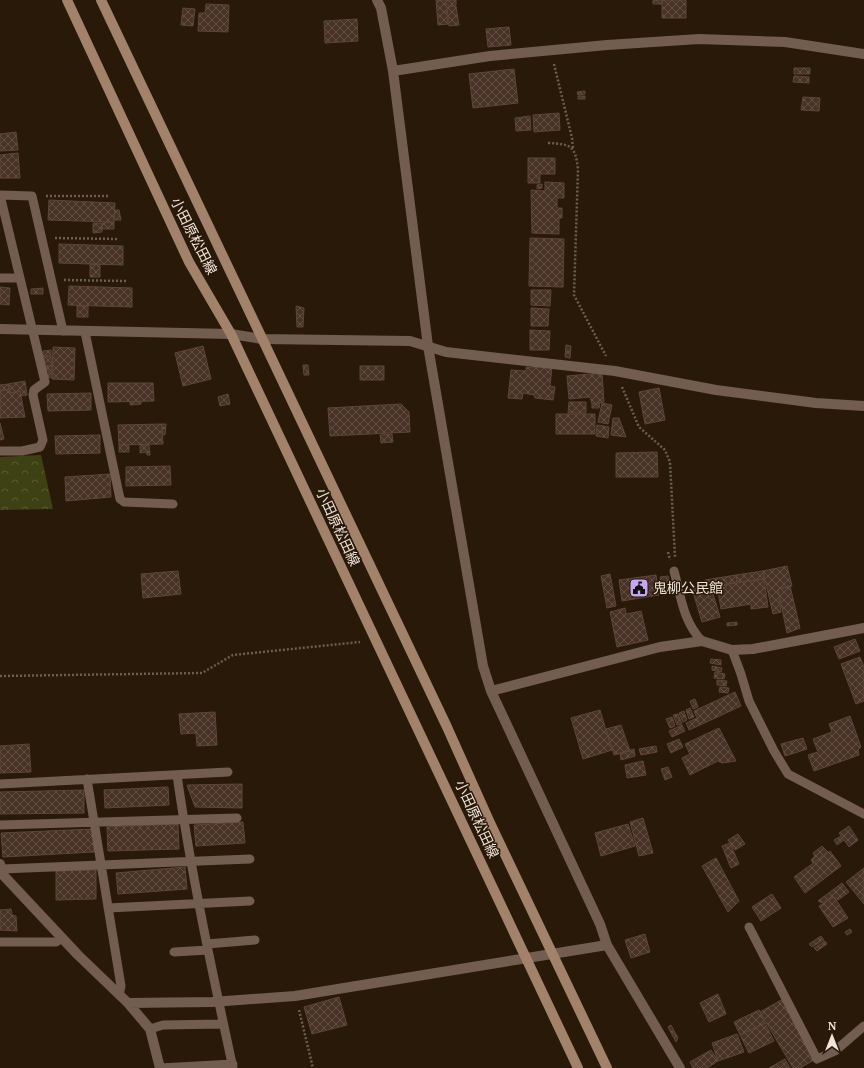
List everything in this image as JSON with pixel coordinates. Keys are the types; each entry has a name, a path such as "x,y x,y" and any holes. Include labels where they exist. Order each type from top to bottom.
{"main road":[{"name":"小田原松田線","path":"67,0 189,262 231,334 578,1068"},
{"name":"小田原松田線","path":"101,0 448,727 491,825 607,1068"}],"street":[{"path":"377,0 381,8 393,71 428,346 482,658 491,691 600,924 607,945 680,1068"},
{"path":"393,71 490,56 699,39 784,42 864,54"},
{"path":"0,329 231,334 262,339 410,341 446,352 615,372 724,391 816,403 864,406"},
{"path":"491,691 660,647 702,640 732,650 753,649 864,628"},
{"path":"1,867 3,875 62,938 128,1003 150,1029 160,1068"},
{"path":"128,1003 218,1001 295,996 527,958 554,955 607,945"}],"lane":[{"path":"0,452 22,451 40,447 43,440 33,395 34,390 45,382 0,195 32,196 63,331"},
{"path":"0,236 10,236"},
{"path":"0,278 20,278"},
{"path":"85,332 120,499 124,502 173,504"},
{"path":"674,572 685,617 693,631 702,640"},
{"path":"732,650 749,702 774,751 788,774 864,814"},
{"path":"0,784 228,772"},
{"path":"160,1068 233,1066 218,1001 191,861 177,775"},
{"path":"87,779 121,986 119,995"},
{"path":"0,825 237,818"},
{"path":"1,867 250,859"},
{"path":"108,908 250,902"},
{"path":"749,927 817,1059 835,1051 864,1026"},
{"path":"0,942 56,942 62,938"},
{"path":"174,952 255,940"},
{"path":"150,1029 163,1025 223,1024"}],"path":[{"path":"551,50 578,169 575,301 615,372 639,427 665,450 670,462 676,561 674,572"},
{"path":"548,144 563,144 573,148"},
{"path":"32,196 109,196"},
{"path":"42,238 116,239"},
{"path":"51,280 128,281"},
{"path":"0,676 202,673 233,655 376,639"},
{"path":"295,996 313,1068"}],"green space":[{"path":"41,455 53,509 0,510 0,457"}],"building":[{"path":"436,0 445,0 448,24 438,25"},
{"path":"446,0 456,0 456,5 446,6"},
{"path":"653,0 662,0 662,4 653,4"},
{"path":"662,0 686,0 686,18 662,18"},
{"path":"206,4 229,5 228,32 198,31 199,13 205,13"},
{"path":"456,6 459,25 449,26 447,7"},
{"path":"183,8 195,9 193,26 181,25"},
{"path":"357,19 358,41 325,43 324,21"},
{"path":"509,27 511,45 488,47 486,29"},
{"path":"794,68 810,68 810,74 794,74"},
{"path":"514,69 518,103 473,108 469,74"},
{"path":"794,76 809,77 809,83 793,82"},
{"path":"585,91 585,94 578,95 577,92"},
{"path":"578,96 585,96 585,99 578,99"},
{"path":"803,97 820,98 819,111 801,110"},
{"path":"559,113 560,130 534,132 533,115"},
{"path":"530,116 531,130 516,131 515,118"},
{"path":"16,132 18,150 0,151 0,134"},
{"path":"18,153 20,178 0,178 0,155"},
{"path":"528,158 555,158 555,174 540,174 540,183 528,183"},
{"path":"545,182 564,183 564,198 557,198 557,208 562,208 562,218 559,218 559,234 532,233 531,190 545,191"},
{"path":"542,184 542,188 537,189 537,185"},
{"path":"49,200 115,203 114,222 48,220"},
{"path":"115,210 119,210 121,220 114,220"},
{"path":"114,222 114,229 102,229 102,223"},
{"path":"93,223 102,223 102,232 93,233"},
{"path":"530,238 564,239 563,287 529,286"},
{"path":"59,244 123,246 123,265 59,263"},
{"path":"90,264 100,264 100,277 90,277"},
{"path":"69,286 132,288 132,307 68,305"},
{"path":"0,287 10,288 9,305 0,304"},
{"path":"43,288 43,294 31,294 31,289"},
{"path":"531,290 551,290 550,306 531,305"},
{"path":"77,306 88,306 88,317 77,317"},
{"path":"296,306 304,308 303,327 297,327"},
{"path":"531,308 549,309 548,326 531,326"},
{"path":"530,330 550,331 549,350 530,350"},
{"path":"566,345 571,346 570,358 565,357"},
{"path":"203,346 211,379 183,386 175,353"},
{"path":"53,347 75,348 74,380 52,379"},
{"path":"51,350 51,356 43,356 43,351"},
{"path":"44,356 52,357 52,366 44,366"},
{"path":"303,365 308,365 309,375 304,375"},
{"path":"533,365 552,367 550,386 555,387 553,400 535,398 534,395 523,393 522,399 508,398 511,370 526,371 526,367 533,368"},
{"path":"46,366 52,366 52,371 46,371"},
{"path":"360,366 384,366 384,380 360,380"},
{"path":"48,372 52,372 53,377 48,378"},
{"path":"602,373 604,402 592,404 590,397 569,399 567,376"},
{"path":"25,381 27,395 21,396 20,391 10,393 8,384"},
{"path":"108,383 153,383 154,401 108,402"},
{"path":"8,384 9,389 0,391 0,385"},
{"path":"659,388 665,420 645,424 639,392"},
{"path":"10,389 10,393 20,391 25,417 0,418 0,391"},
{"path":"91,393 91,410 48,411 47,394"},
{"path":"228,394 230,404 220,406 218,397"},
{"path":"141,401 141,404 130,405 130,402"},
{"path":"569,402 586,402 586,413 568,413"},
{"path":"600,403 599,408 592,408 592,404"},
{"path":"602,403 612,405 608,424 598,422"},
{"path":"401,404 409,412 410,432 330,436 328,408"},
{"path":"556,414 595,414 595,434 556,434"},
{"path":"613,418 619,418 626,437 611,435"},
{"path":"0,423 4,439 0,440"},
{"path":"162,424 163,444 119,445 118,425"},
{"path":"162,424 166,424 165,435 162,434"},
{"path":"597,425 609,427 608,438 596,436"},
{"path":"392,434 393,442 381,443 380,435"},
{"path":"100,435 100,453 56,454 55,436"},
{"path":"119,445 129,445 129,452 119,452"},
{"path":"140,445 149,445 150,455 147,455 146,452 140,453"},
{"path":"657,452 658,477 616,477 616,453"},
{"path":"170,466 171,485 126,486 126,467"},
{"path":"110,474 111,497 66,501 65,477"},
{"path":"787,566 792,586 778,589 781,612 773,614 763,571"},
{"path":"178,571 181,594 143,598 141,574"},
{"path":"763,571 764,579 737,582 736,575"},
{"path":"610,574 616,606 607,608 601,576"},
{"name":"鬼柳公民館","path":"656,575 659,595 622,601 619,580"},
{"path":"736,575 737,582 717,586 713,584 706,585 705,580"},
{"path":"668,576 671,588 663,590 660,577"},
{"path":"764,579 768,607 751,609 751,604 721,609 717,586"},
{"path":"710,584 720,617 702,622 692,589"},
{"path":"790,586 800,628 787,633 778,589"},
{"path":"625,608 626,614 641,611 648,640 617,647 610,612"},
{"path":"737,622 737,625 727,626 727,623"},
{"path":"855,639 860,651 839,659 834,647"},
{"path":"860,657 864,667 864,701 856,704 841,664"},
{"path":"711,659 721,660 721,665 710,663"},
{"path":"712,666 722,668 721,672 712,670"},
{"path":"715,672 725,674 724,679 714,678"},
{"path":"717,680 727,681 726,686 717,685"},
{"path":"720,687 729,688 728,693 719,692"},
{"path":"735,692 741,706 700,725 694,711"},
{"path":"695,699 698,707 693,709 690,701"},
{"path":"690,708 694,717 689,719 686,710"},
{"path":"600,710 612,750 583,759 571,718"},
{"path":"684,711 687,720 683,722 679,713"},
{"path":"215,712 217,745 197,746 196,733 181,734 179,714"},
{"path":"678,714 682,724 677,725 673,715"},
{"path":"850,716 861,747 858,750 859,755 814,771 808,755 818,752 813,739 832,732 829,724"},
{"path":"672,717 675,726 670,728 666,719"},
{"path":"697,718 700,725 689,730 686,723"},
{"path":"621,725 630,751 614,755 606,729"},
{"path":"682,725 685,731 672,737 669,731"},
{"path":"719,728 736,761 722,763 718,761 690,775 682,758 690,754 685,744"},
{"path":"803,738 807,749 785,756 781,744"},
{"path":"679,739 683,747 671,753 667,744"},
{"path":"29,744 31,772 0,773 0,746"},
{"path":"656,746 657,752 641,755 639,749"},
{"path":"634,749 635,756 621,760 620,753"},
{"path":"643,761 646,775 627,778 625,765"},
{"path":"668,767 672,777 665,780 661,769"},
{"path":"242,784 242,808 195,807 187,785"},
{"path":"168,787 169,805 105,808 104,790"},
{"path":"84,790 84,813 0,814 0,792"},
{"path":"643,818 653,853 639,856 630,822"},
{"path":"243,822 245,843 196,846 194,825"},
{"path":"178,824 179,849 108,851 107,827"},
{"path":"628,824 635,846 601,856 595,833"},
{"path":"849,826 858,840 849,847 839,833"},
{"path":"93,829 94,852 3,857 1,833"},
{"path":"738,834 745,844 735,850 728,840"},
{"path":"841,836 844,840 837,845 834,840"},
{"path":"730,843 739,864 731,868 722,846"},
{"path":"822,846 828,852 813,863 811,860 815,856 813,853"},
{"path":"830,851 841,866 805,893 794,877"},
{"path":"716,858 739,901 728,912 702,866"},
{"path":"185,867 187,889 118,894 116,873"},
{"path":"864,868 864,904 846,882"},
{"path":"96,870 96,899 56,900 56,871"},
{"path":"842,883 849,892 838,900 834,897 822,903 818,901"},
{"path":"772,894 781,908 761,921 752,907"},
{"path":"834,897 848,918 833,927 819,906"},
{"path":"11,909 12,915 16,916 17,931 0,930 0,910"},
{"path":"850,929 852,932 847,935 845,932"},
{"path":"645,934 650,952 631,958 625,940"},
{"path":"821,936 824,940 812,947 809,944"},
{"path":"825,941 827,944 817,951 814,948"},
{"path":"718,994 726,1014 709,1022 700,1003"},
{"path":"339,997 347,1025 312,1034 304,1007"},
{"path":"783,999 814,1060 800,1068 793,1068 760,1012"},
{"path":"759,1010 765,1023 740,1035 734,1022"},
{"path":"765,1023 774,1041 749,1053 740,1035"},
{"path":"671,1025 678,1038 676,1042 668,1027"},
{"path":"737,1034 744,1052 718,1061 712,1043"},
{"path":"711,1050 718,1061 707,1068 693,1068 690,1062"},
{"path":"785,1059 790,1068 769,1068"}],"place":[{"name":"鬼柳公民館","path":"639,588"}]}
